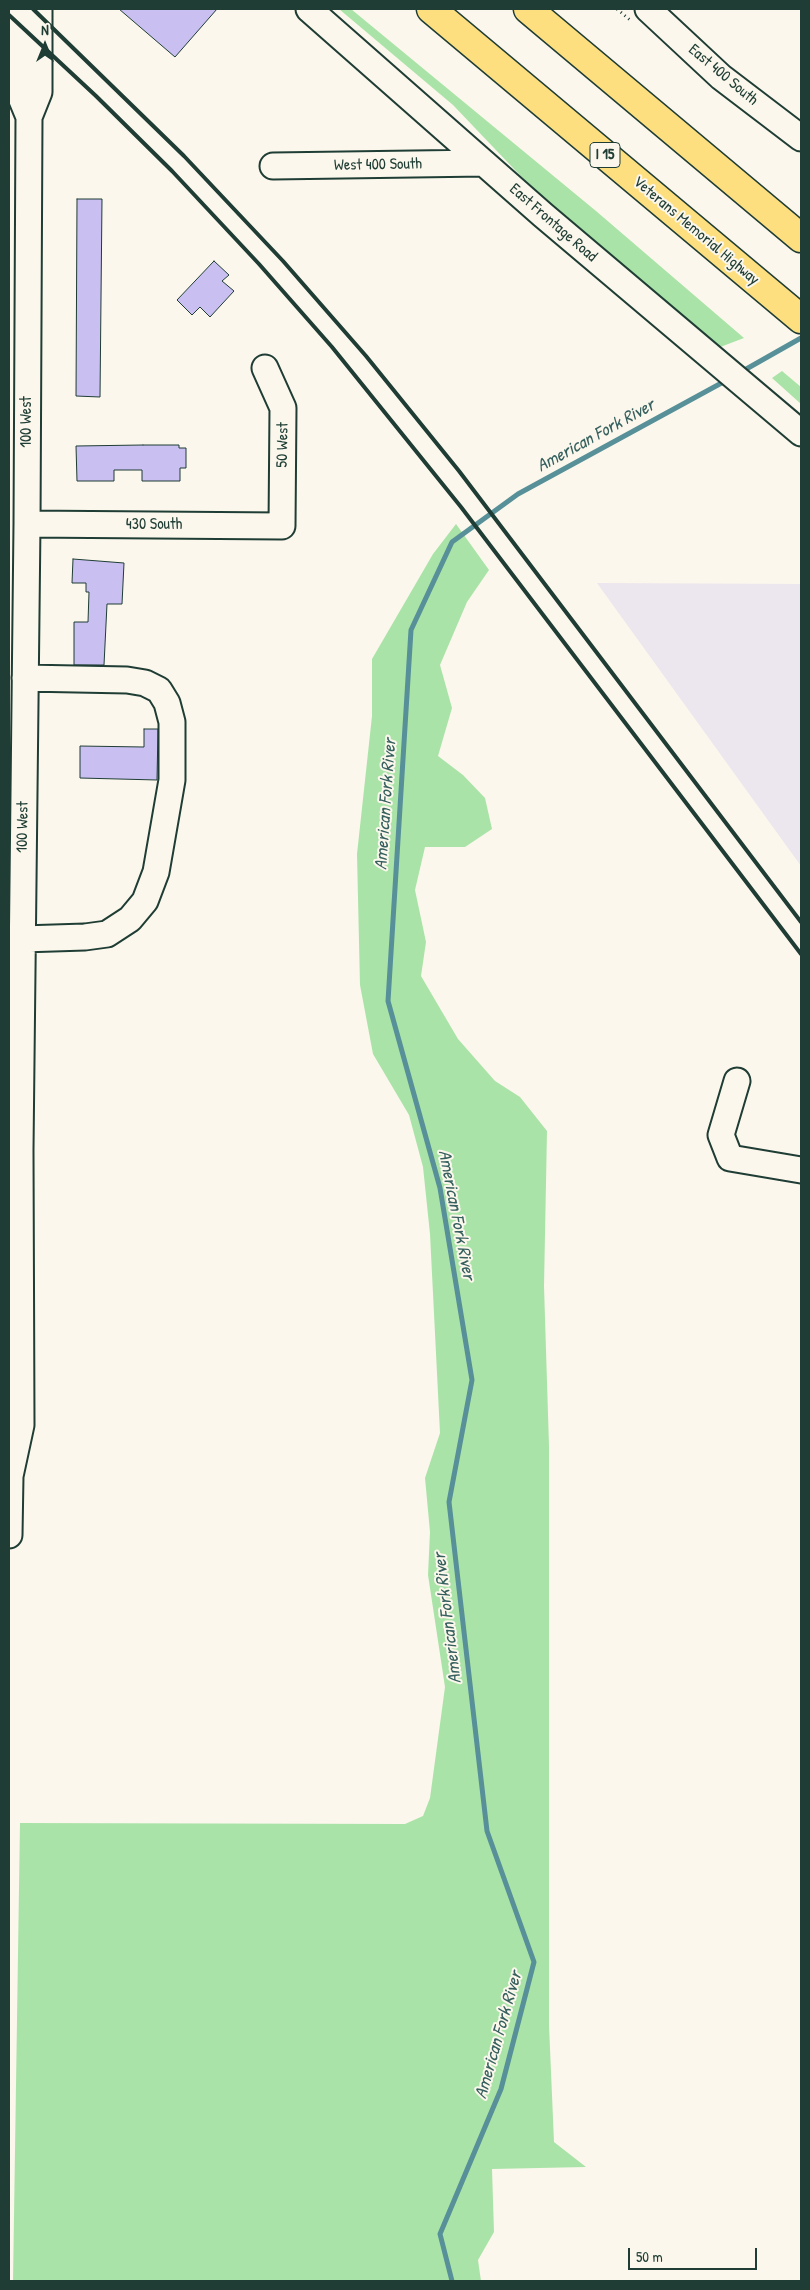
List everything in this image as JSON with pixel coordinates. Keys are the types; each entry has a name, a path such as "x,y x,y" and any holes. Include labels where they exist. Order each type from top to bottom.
{"highway":[{"name":"Veterans Memorial Highway","path":"430,9 801,319"},
{"path":"528,9 801,238"}],"street":[{"name":"100 West","path":"18,9 13,67 17,88 32,109"},
{"name":"100 West","path":"9,1535 10,1476 15,1425 14,1149 17,954 25,678 26,524 18,372 32,109 39,92 39,9"},
{"name":"East Frontage Road","path":"309,9 704,354 801,433"},
{"name":"East 400 South","path":"648,9 721,77 801,138"},
{"name":"West 400 South","path":"273,166 484,163"},
{"name":"50 West","path":"265,368 283,408 282,526"},
{"name":"430 South","path":"26,524 282,526"},
{"path":"17,954 85,937 107,934 130,920 145,901 156,872 172,780 172,722 167,703 159,690 145,683 127,680 25,678"},
{"path":"737,1081 721,1136 730,1158 801,1170"}],"shaded area":[{"path":"597,583 801,584 801,866"}],"green space":[{"path":"339,9 351,9 596,211 744,338 715,349 556,213 453,105"},
{"path":"782,371 801,387 801,404 772,378"},
{"path":"456,524 489,570 467,602 440,665 452,708 438,756 463,775 485,798 492,829 465,847 425,847 415,890 426,942 421,976 458,1039 495,1081 520,1097 547,1131 544,1286 549,1446 549,2025 554,2142 586,2167 492,2169 494,2232 478,2260 481,2281 13,2281 20,1823 405,1824 423,1816 430,1798 445,1687 428,1575 430,1532 425,1478 440,1433 430,1234 423,1167 409,1115 373,1054 360,985 357,854 372,716 372,659 433,554"}],"building":[{"path":"119,9 217,9 175,57"},
{"path":"77,199 102,199 100,397 76,396"},
{"path":"214,261 229,275 222,281 234,291 210,317 200,307 192,315 177,300"},
{"path":"179,445 179,448 186,448 186,468 180,468 180,481 142,481 142,470 114,470 114,481 77,481 76,446"},
{"path":"73,559 124,563 122,604 107,604 104,665 74,665 74,622 88,622 89,592 86,592 86,583 72,583"},
{"path":"144,729 158,729 157,780 80,778 80,746 144,747"}],"waterway":[{"name":"American Fork River","path":"741,372 801,338"},
{"name":"American Fork River","path":"452,2281 440,2234 501,2089 534,1962 487,1831 449,1502 472,1380 440,1188 388,1001 411,630 452,542 518,494 727,380"}],"railway":[{"path":"33,9 184,156 283,261 366,356 459,471 801,922"},
{"path":"9,15 96,96 172,171 259,264 332,347 461,507 801,954"}]}
